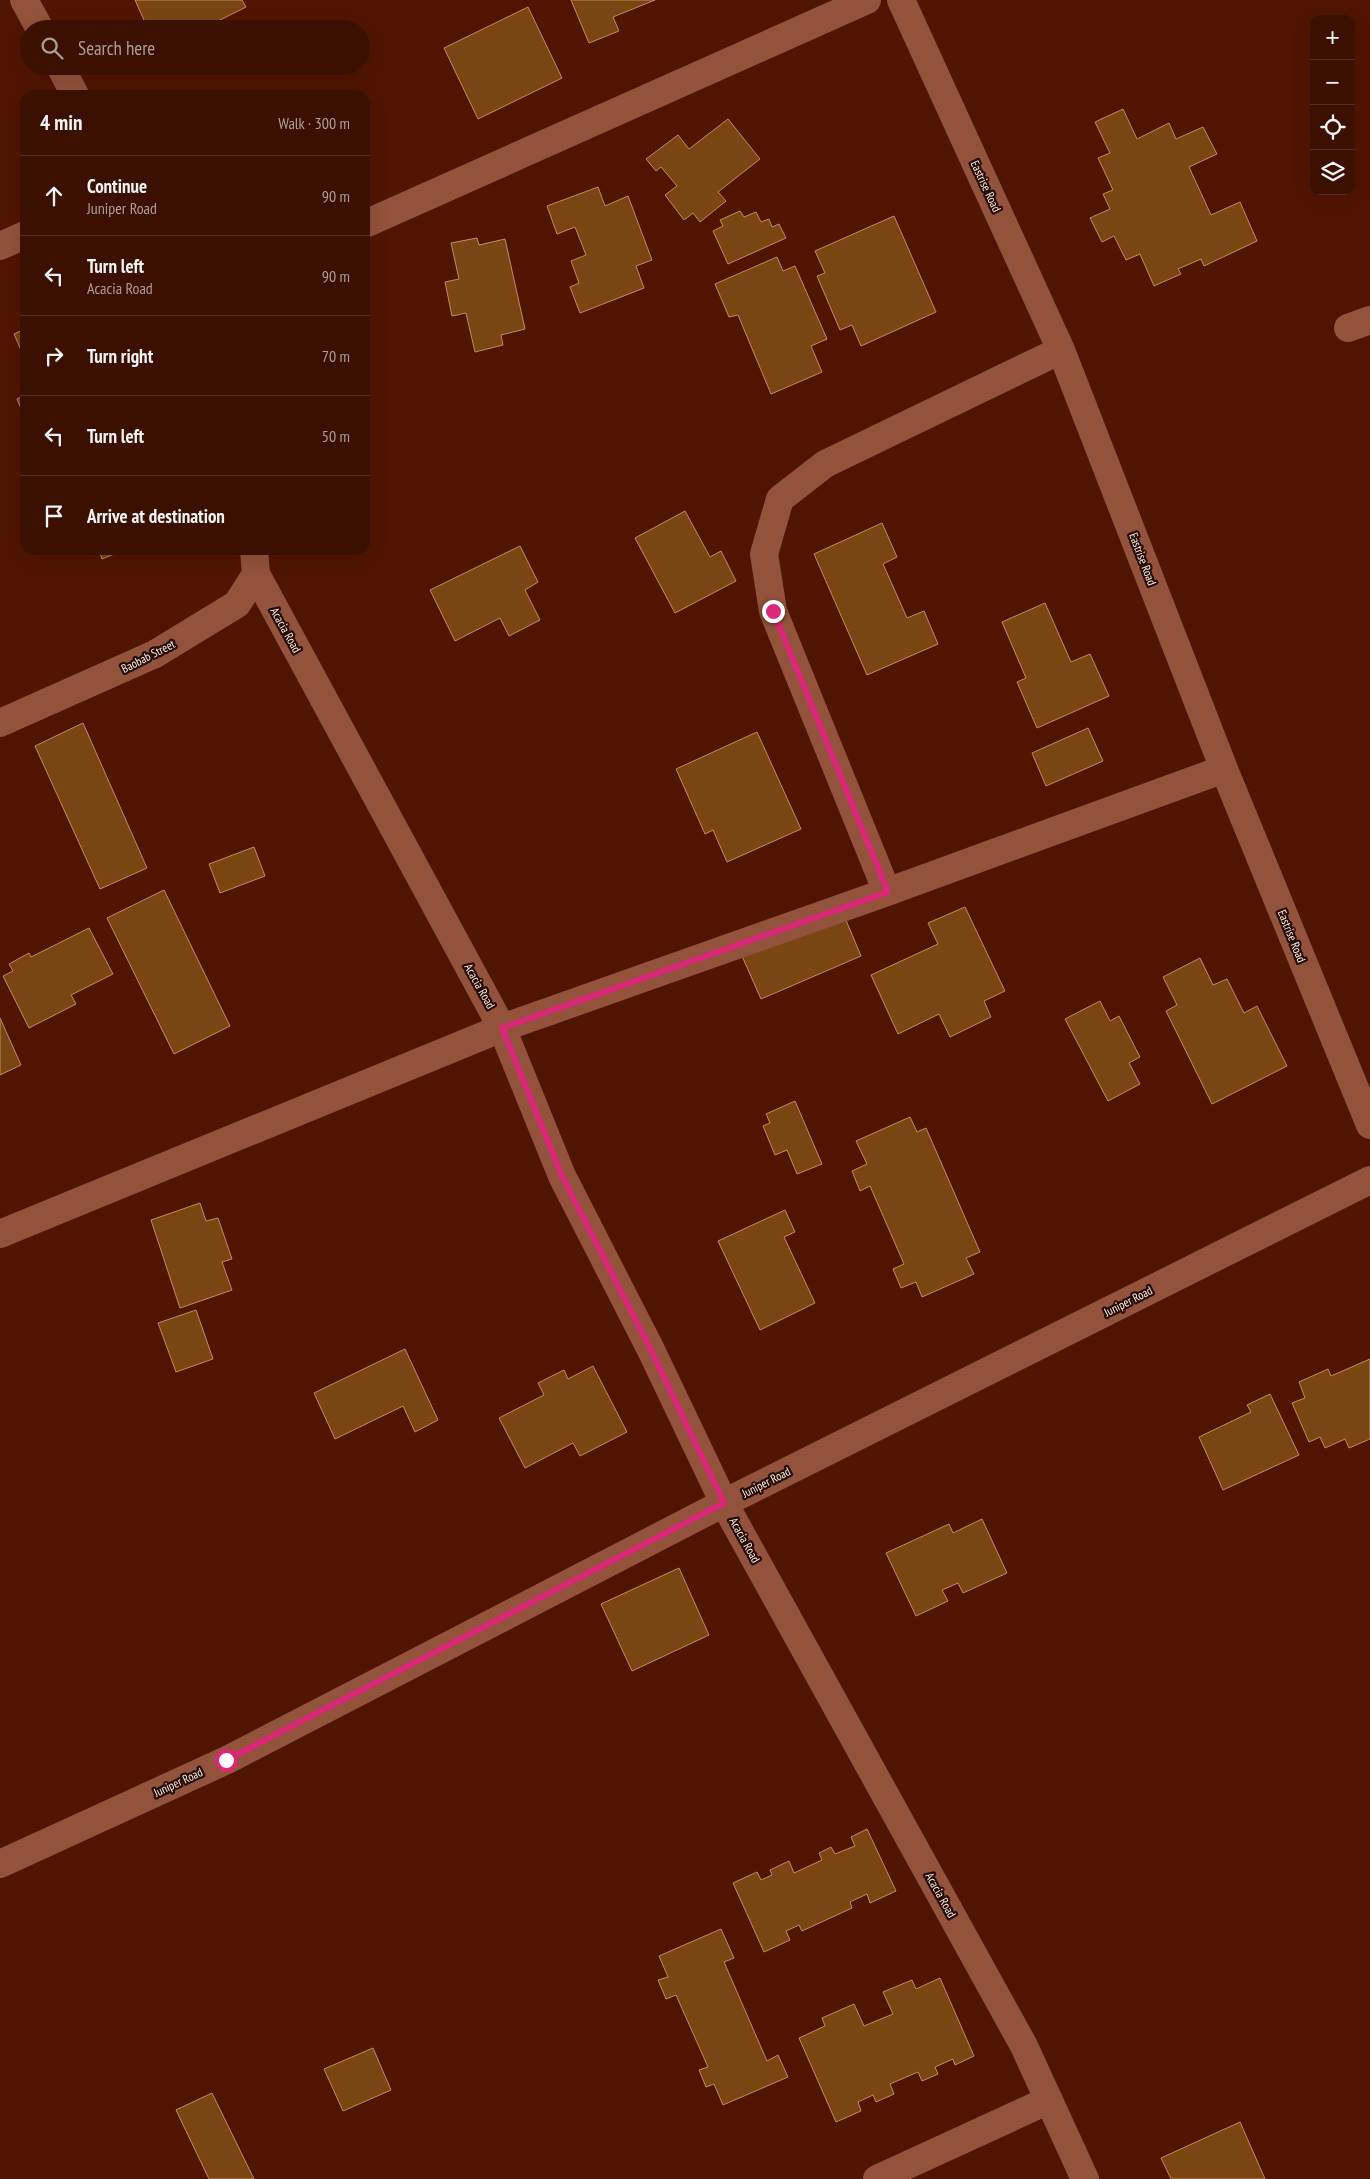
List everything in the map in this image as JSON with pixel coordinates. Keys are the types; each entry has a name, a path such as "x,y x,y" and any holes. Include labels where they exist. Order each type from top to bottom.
{"street":[{"path":"24,0 35,20"},
{"path":"370,222 867,0"},
{"name":"Eastrise Road","path":"902,0 1061,350 1224,769 1370,1125"},
{"path":"65,75 73,90"},
{"path":"0,246 20,237"},
{"path":"888,892 773,611 764,554 780,499 825,464 1061,350"},
{"name":"Baobab Street","path":"0,724 155,654 237,604 255,562"},
{"name":"Acacia Road","path":"255,562 502,1028 562,1176 651,1350 724,1503 1024,2046 1085,2179"},
{"path":"0,1234 502,1028 888,892 1224,769"},
{"name":"Juniper Road","path":"0,1864 226,1760 724,1503 1370,1180"},
{"path":"877,2179 1049,2100"}],"building":[{"path":"135,0 242,0 246,7 220,20 144,20"},
{"path":"571,0 655,0 613,17 619,31 589,43"},
{"path":"528,7 562,78 478,119 444,48"},
{"path":"1123,109 1137,139 1169,123 1176,139 1203,127 1217,154 1189,167 1211,215 1240,202 1257,241 1204,266 1201,259 1178,269 1181,274 1154,286 1140,254 1126,260 1114,236 1102,242 1090,218 1110,209 1103,194 1113,190 1098,158 1110,153 1095,122"},
{"path":"728,119 760,159 718,192 726,201 700,222 693,213 684,220 665,195 677,186 661,167 656,171 646,159 678,135 689,149"},
{"path":"598,187 605,206 628,196 652,260 636,266 644,288 580,313 570,287 579,283 571,261 586,255 575,227 557,234 547,206"},
{"path":"740,211 744,217 756,212 761,222 769,219 772,227 779,224 786,238 728,264 713,231 723,226 720,220"},
{"path":"894,216 936,312 861,346 852,325 840,330 817,276 825,273 815,251"},
{"path":"477,238 479,245 505,239 525,329 501,335 503,345 475,352 466,313 452,316 445,282 459,279 451,243"},
{"path":"777,257 783,271 795,266 827,339 811,346 822,372 771,394 738,315 729,317 715,284"},
{"path":"20,331 20,348 14,334"},
{"path":"685,511 710,557 721,551 736,581 675,613 635,538"},
{"path":"882,523 897,557 883,564 907,618 924,611 938,644 867,675 814,554"},
{"path":"520,546 538,582 525,590 540,620 509,636 500,618 455,641 430,590"},
{"path":"101,555 112,555 102,559"},
{"path":"1045,603 1071,662 1090,654 1109,696 1037,728 1017,682 1026,678 1002,622"},
{"path":"83,723 147,868 100,889 35,746"},
{"path":"1088,728 1103,761 1046,786 1032,753"},
{"path":"757,732 801,829 727,862 713,830 705,834 676,769"},
{"path":"254,847 265,876 220,893 209,864"},
{"path":"164,890 230,1026 174,1054 107,918"},
{"path":"965,907 1005,991 984,1001 991,1017 950,1037 939,1014 898,1034 871,975 938,944 928,923"},
{"path":"843,913 861,956 761,999 742,956"},
{"path":"89,928 113,974 71,995 76,1004 29,1028 3,976 13,971 9,964 29,953 31,957"},
{"path":"1200,958 1213,985 1227,979 1244,1013 1257,1006 1287,1066 1212,1104 1166,1011 1177,1005 1163,977"},
{"path":"1100,1001 1110,1021 1119,1016 1140,1057 1129,1063 1140,1084 1108,1101 1065,1019"},
{"path":"0,1018 21,1065 0,1075"},
{"path":"795,1101 822,1164 797,1174 787,1150 775,1155 763,1126 770,1123 766,1114"},
{"path":"910,1117 917,1132 926,1128 980,1252 966,1258 974,1274 922,1297 916,1282 901,1288 893,1269 904,1264 870,1186 860,1191 852,1171 867,1164 856,1141"},
{"path":"200,1203 206,1221 218,1218 232,1259 222,1262 232,1290 180,1308 151,1220"},
{"path":"785,1210 795,1232 784,1237 815,1303 760,1330 718,1241"},
{"path":"196,1310 213,1359 176,1372 158,1323"},
{"path":"405,1349 438,1420 415,1432 403,1406 335,1439 314,1393"},
{"path":"1370,1359 1370,1439 1349,1448 1345,1439 1325,1448 1320,1437 1309,1442 1292,1403 1305,1398 1299,1382 1328,1369 1331,1376"},
{"path":"593,1366 627,1432 580,1456 573,1443 525,1468 499,1418 544,1395 538,1383 564,1370 568,1379"},
{"path":"1270,1394 1299,1455 1223,1490 1199,1437 1251,1412 1247,1405"},
{"path":"982,1519 1007,1573 963,1593 958,1583 942,1590 948,1601 916,1616 886,1553 949,1524 953,1533"},
{"path":"679,1568 709,1635 632,1671 601,1604"},
{"path":"867,1829 896,1891 870,1903 867,1894 850,1902 852,1908 802,1931 799,1925 786,1931 790,1940 764,1952 733,1883 757,1872 761,1880 772,1875 770,1870 789,1861 794,1873 822,1860 819,1853 831,1847 835,1854 855,1846 851,1837"},
{"path":"721,1929 734,1958 724,1962 767,2061 778,2055 788,2077 723,2105 714,2084 706,2087 699,2070 708,2067 676,1995 666,1999 658,1980 668,1977 659,1956"},
{"path":"940,1978 974,2056 955,2065 953,2059 935,2067 938,2074 922,2081 918,2072 890,2084 894,2094 876,2102 873,2095 858,2102 861,2111 836,2122 799,2038 825,2026 822,2018 854,2004 864,2026 893,2014 883,1992 912,1980 916,1989"},
{"path":"373,2048 391,2090 343,2111 324,2069"},
{"path":"212,2093 254,2179 209,2179 176,2110"},
{"path":"1240,2122 1265,2179 1171,2179 1161,2158"}],"route":[{"path":"226,1760 724,1503 651,1350 562,1176 502,1028 888,892 773,611"}]}
